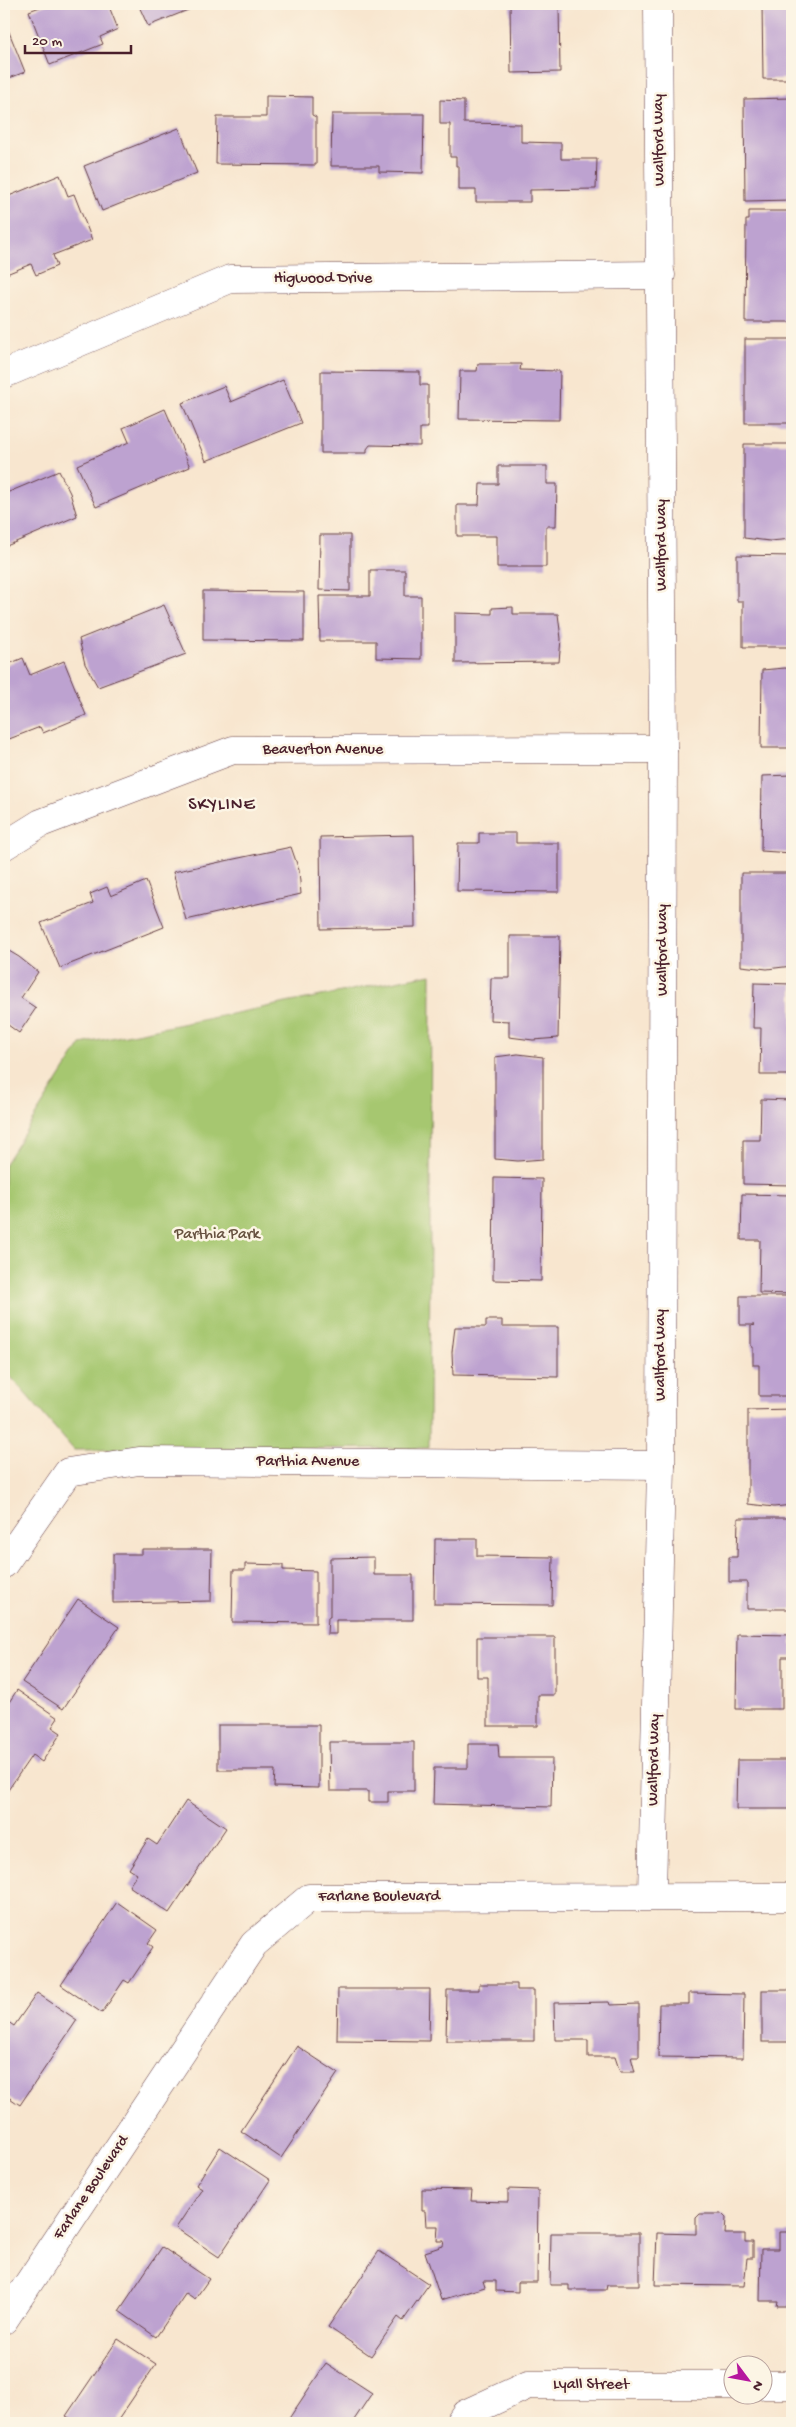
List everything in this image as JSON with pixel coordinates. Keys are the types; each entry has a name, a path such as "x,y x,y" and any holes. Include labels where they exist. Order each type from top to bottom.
{"street":[{"name":"Wallford Way","path":"652,1896 661,1465 663,749 658,4"},
{"name":"Higwood Drive","path":"4,374 230,280 661,275"},
{"name":"Beaverton Avenue","path":"4,846 41,823 233,750 663,749"},
{"name":"Parthia Avenue","path":"4,1564 68,1472 139,1460 661,1465"},
{"name":"Farlane Boulevard","path":"4,2320 254,1944 309,1898 792,1897"},
{"name":"Lyall Street","path":"459,2423 465,2414 528,2385 724,2385"},
{"path":"774,2385 792,2385"}],"green space":[{"name":"Parthia Park","path":"431,974 429,1448 74,1450 4,1369 4,1165 81,1044"}],"building":[{"path":"48,4 108,4 118,29 100,37 103,44 50,65 29,11"},
{"path":"138,4 203,4 148,26"},
{"path":"510,4 559,4 560,72 511,73"},
{"path":"762,4 792,4 792,79 763,79"},
{"path":"4,23 25,72 4,80"},
{"path":"266,96 312,97 312,115 316,117 316,165 216,164 217,117 266,117"},
{"path":"792,98 792,200 745,201 744,99"},
{"path":"440,100 464,101 464,123 521,124 521,142 561,143 561,159 597,159 596,189 530,190 530,202 476,202 476,190 459,190 459,166 456,166 456,157 450,157 450,124 440,124"},
{"path":"332,114 424,114 423,173 379,172 379,166 331,166"},
{"path":"179,128 197,173 102,211 84,166"},
{"path":"60,175 68,196 74,194 92,240 53,255 57,266 36,275 31,264 4,275 4,198"},
{"path":"749,211 789,211 790,220 792,220 792,322 745,322 746,220 749,220"},
{"path":"745,339 792,339 792,423 745,423"},
{"path":"478,364 521,364 520,370 560,371 559,420 459,419 460,371 477,371"},
{"path":"321,371 420,372 420,385 428,385 428,428 420,428 420,446 370,445 367,453 321,453"},
{"path":"283,380 301,423 206,461 182,403 224,386 231,402"},
{"path":"165,409 190,467 96,507 77,465 129,442 123,428"},
{"path":"744,444 792,444 792,539 770,541 744,538"},
{"path":"498,466 547,466 547,484 557,484 556,526 546,526 546,567 497,567 497,536 457,536 457,505 479,505 480,484 498,484"},
{"path":"59,471 70,493 77,516 4,547 4,494"},
{"path":"320,535 350,535 350,591 319,590"},
{"path":"737,555 792,556 792,647 743,647 743,601 737,601"},
{"path":"370,570 405,570 405,596 421,596 421,659 376,658 376,641 320,641 319,596 370,596"},
{"path":"203,591 304,592 304,641 203,640"},
{"path":"164,605 186,654 98,687 85,664 79,639"},
{"path":"513,607 513,614 558,614 561,639 559,662 455,663 455,613 492,614 492,608"},
{"path":"23,658 30,675 64,661 86,715 43,733 40,727 4,741 4,666"},
{"path":"792,669 792,748 761,748 762,670"},
{"path":"792,775 792,853 761,851 762,776"},
{"path":"479,833 516,833 516,843 559,843 559,892 457,891 458,843 479,843"},
{"path":"414,835 415,927 321,929 320,837"},
{"path":"291,847 299,870 301,894 186,920 173,872"},
{"path":"741,873 792,873 792,966 767,969 741,966"},
{"path":"146,881 164,927 60,968 41,923 93,903 90,894 107,887 111,896"},
{"path":"510,936 560,936 558,1038 533,1040 509,1037 509,1021 490,1020 491,978 510,978"},
{"path":"4,948 38,972 21,998 36,1008 19,1033 4,1022"},
{"path":"754,983 792,984 792,1075 760,1075 761,1028 753,1028"},
{"path":"518,1054 543,1057 543,1159 518,1161 495,1159 495,1057"},
{"path":"761,1099 792,1100 792,1185 743,1184 743,1140 760,1140"},
{"path":"494,1178 542,1179 541,1281 493,1280"},
{"path":"742,1194 792,1195 792,1294 759,1293 760,1240 741,1240"},
{"path":"740,1296 792,1296 792,1396 759,1396 759,1365 753,1365 753,1347 751,1346 751,1326 754,1325 740,1325"},
{"path":"486,1320 502,1320 502,1327 558,1327 558,1377 453,1375 452,1352 455,1327 486,1327"},
{"path":"792,1409 792,1505 774,1507 748,1504 748,1410"},
{"path":"738,1518 792,1518 792,1609 747,1609 747,1582 729,1582 729,1557 737,1557"},
{"path":"435,1539 477,1539 477,1556 553,1557 552,1605 434,1604"},
{"path":"142,1549 212,1549 211,1601 113,1603 113,1554 142,1554"},
{"path":"374,1557 374,1575 413,1575 413,1620 336,1620 336,1634 327,1634 328,1617 330,1617 330,1558"},
{"path":"245,1564 283,1565 283,1570 316,1571 316,1623 232,1622 233,1570 245,1570"},
{"path":"78,1599 119,1627 63,1709 22,1682"},
{"path":"737,1634 792,1635 792,1657 782,1657 782,1709 736,1709"},
{"path":"477,1637 555,1637 555,1695 538,1695 538,1726 488,1726 488,1677 477,1677"},
{"path":"17,1690 58,1718 52,1727 61,1733 42,1762 32,1755 4,1796 4,1710"},
{"path":"218,1725 319,1725 319,1788 274,1787 275,1770 218,1770"},
{"path":"329,1742 414,1742 414,1791 388,1791 388,1802 368,1802 368,1791 330,1791"},
{"path":"468,1744 498,1744 499,1758 552,1758 551,1807 433,1804 434,1768 468,1768"},
{"path":"737,1760 792,1760 792,1809 736,1809"},
{"path":"186,1801 226,1828 169,1913 129,1886 137,1874 129,1869 148,1839 157,1845"},
{"path":"117,1902 157,1930 148,1943 153,1947 129,1983 124,1980 102,2013 61,1985"},
{"path":"479,1984 517,1984 517,1990 534,1990 534,2041 446,2041 447,1990 479,1990"},
{"path":"338,1989 430,1989 429,2041 337,2040"},
{"path":"762,1990 792,1990 792,2042 762,2042"},
{"path":"37,1993 77,2020 20,2105 4,2094 4,2019 14,2026"},
{"path":"689,1993 744,1994 743,2058 658,2057 659,2004 689,2004"},
{"path":"609,2002 610,2005 639,2004 639,2057 631,2057 635,2072 620,2072 615,2057 588,2057 588,2040 555,2040 554,2003"},
{"path":"297,2046 338,2073 281,2158 241,2131"},
{"path":"4,2118 9,2122 4,2129"},
{"path":"220,2147 270,2180 219,2257 176,2228 202,2189 196,2185"},
{"path":"422,2189 472,2190 471,2201 508,2202 508,2189 538,2190 537,2282 518,2282 518,2292 496,2291 496,2281 483,2281 485,2287 441,2300 425,2252 443,2246 444,2241 437,2241 438,2226 426,2226 425,2211 422,2211"},
{"path":"700,2214 722,2214 726,2218 725,2234 745,2234 745,2242 753,2242 753,2258 747,2258 744,2286 655,2285 657,2233 696,2234 696,2218"},
{"path":"779,2232 792,2232 792,2306 777,2306 778,2301 760,2301 761,2249 779,2249"},
{"path":"551,2233 639,2233 639,2285 607,2285 606,2290 569,2290 569,2285 550,2285"},
{"path":"162,2247 209,2279 195,2299 186,2293 156,2337 119,2311"},
{"path":"379,2251 429,2284 403,2321 398,2317 371,2356 328,2327"},
{"path":"118,2339 156,2364 116,2423 78,2423 66,2416"},
{"path":"326,2363 372,2393 352,2423 286,2423"}],"district":[{"name":"SKYLINE","path":"222,805"}]}
